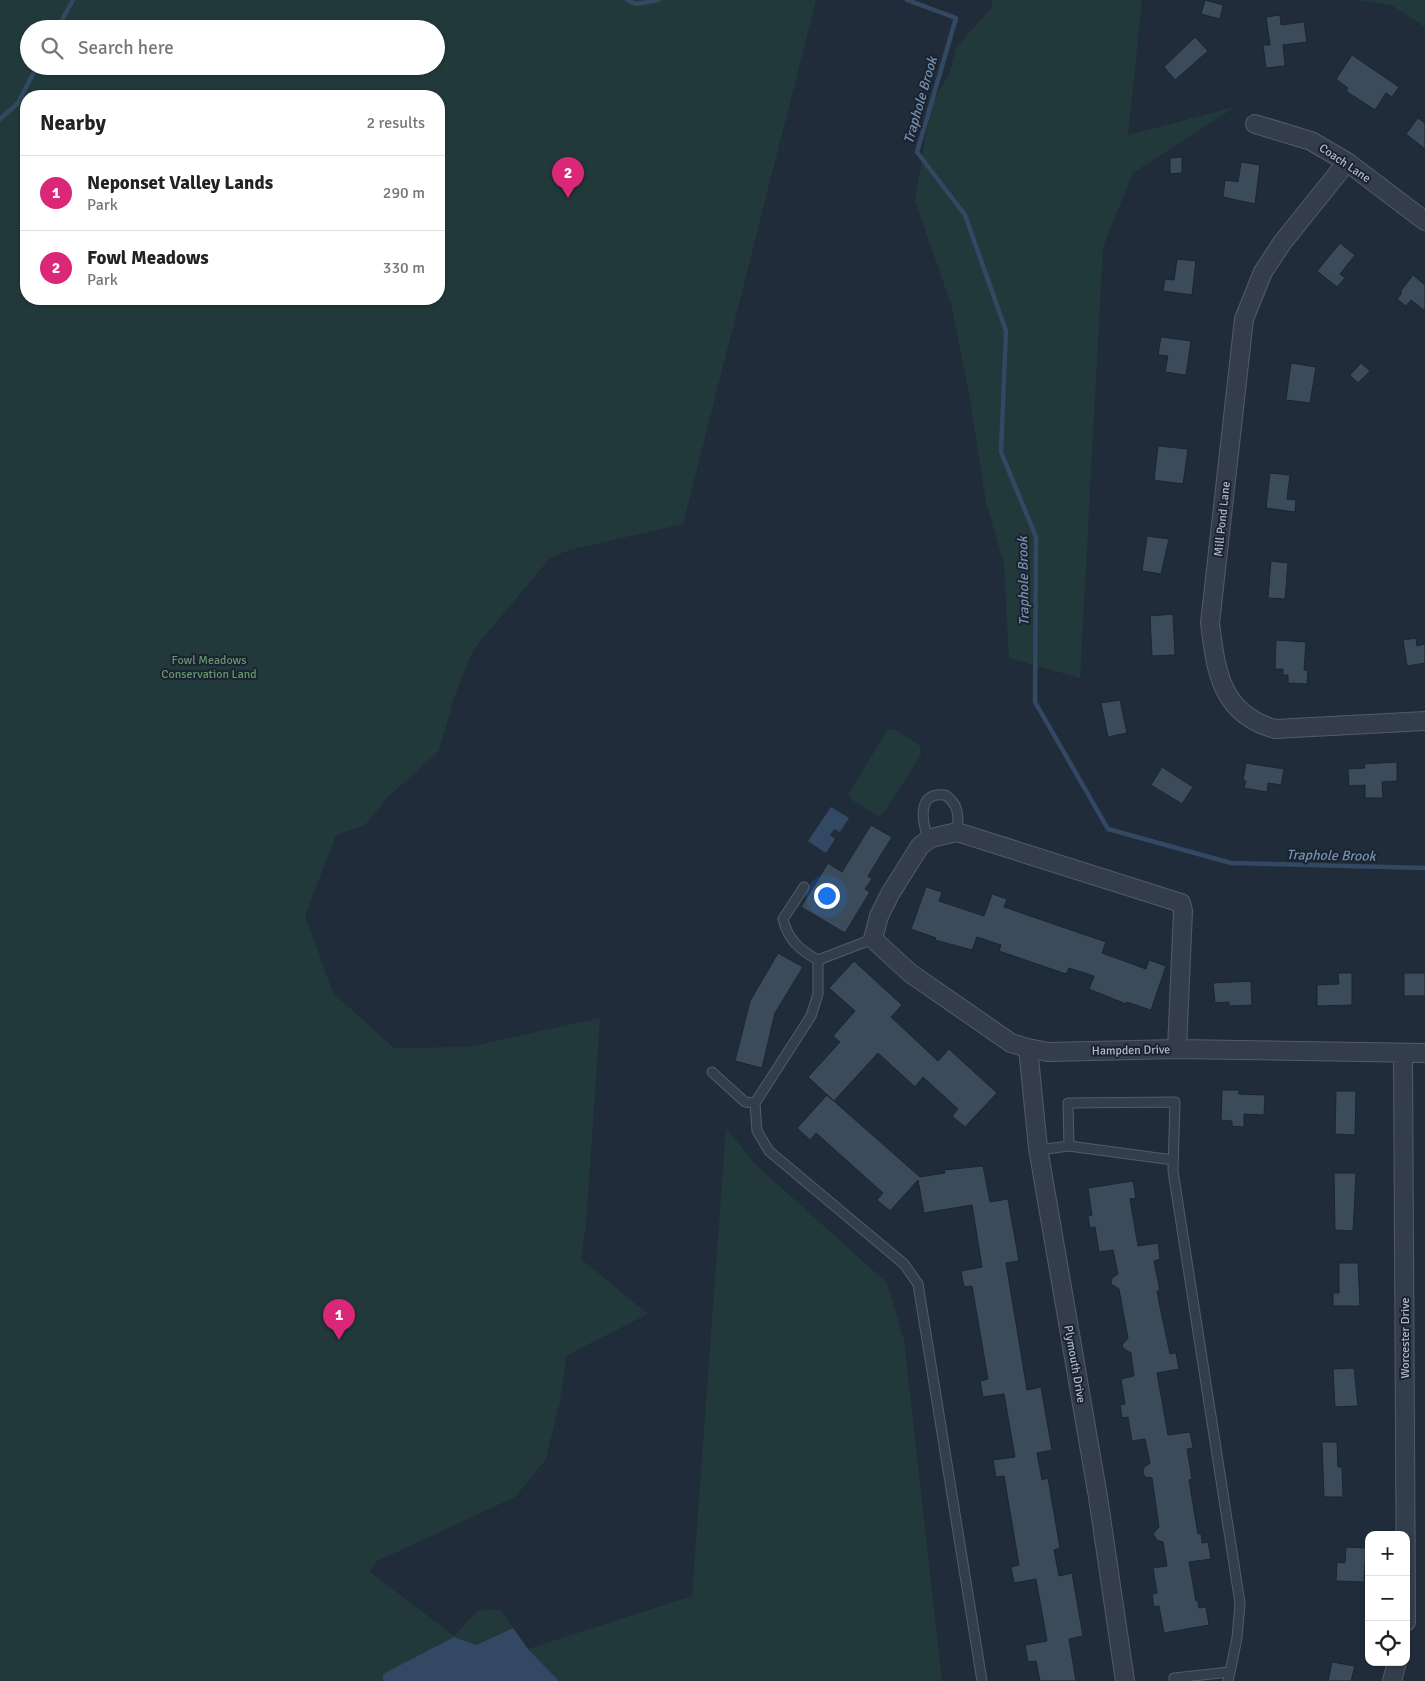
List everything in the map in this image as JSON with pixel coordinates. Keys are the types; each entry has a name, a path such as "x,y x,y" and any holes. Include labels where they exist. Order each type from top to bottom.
{"street":[{"name":"Coach Lane","path":"1255,124 1311,141 1347,162 1425,221"},
{"name":"Mill Pond Lane","path":"1347,162 1263,272 1244,319 1210,623 1216,667 1226,693 1241,711 1259,724 1275,729 1425,721"},
{"path":"873,938 879,916 890,894 920,846 929,840 957,832 1181,904 1183,911 1177,1049"},
{"name":"Hampden Drive","path":"873,938 910,973 1011,1043 1028,1048 1048,1052 1177,1049 1425,1053"},
{"name":"Plymouth Drive","path":"1028,1048 1038,1150 1098,1497 1124,1681"},
{"name":"Worcester Drive","path":"1403,1054 1406,1621"},
{"path":"1392,1681 1396,1666"}],"lane":[{"path":"929,840 924,830 922,810 924,804 934,795 945,795 956,805 957,832"},
{"path":"804,887 783,919 786,933 801,950 818,960"},
{"path":"818,960 873,938"},
{"path":"818,960 818,994 811,1016 755,1103 757,1131 770,1151 904,1264 918,1284 982,1681"},
{"path":"712,1072 744,1102 755,1103"},
{"path":"1069,1146 1068,1103 1175,1102 1173,1160 1240,1603 1237,1638 1229,1676 1174,1678 1174,1681"},
{"path":"1038,1150 1069,1146 1173,1160"}],"green space":[{"name":"Fowl Meadows Conservation Land","path":"0,0 816,0 683,524 569,550 550,558 473,650 454,698 439,751 389,796 365,825 336,835 305,916 333,993 394,1048 468,1047 600,1018 586,1225 581,1259 648,1314 567,1355 560,1401 546,1459 515,1497 377,1561 370,1572 454,1636 477,1611 500,1609 513,1628 476,1645 420,1681 0,1681"},
{"path":"992,0 1142,0 1128,135 1235,107 1133,173 1103,247 1080,678 1009,658 1004,565 986,502 969,394 951,304 915,201 931,103 949,75 956,48 992,7"},
{"path":"1356,0 1425,0 1425,27 1391,5"},
{"path":"894,729 920,746 921,755 883,814 877,816 851,799 849,793 887,731"},
{"path":"726,1128 755,1164 887,1283 904,1340 942,1681 559,1681 528,1649 692,1596"}],"water":[{"path":"831,807 849,818 840,832 834,829 830,835 835,839 826,853 808,841"},
{"path":"513,1628 528,1649 559,1681 383,1681 383,1674 454,1637 476,1645"}],"building":[{"path":"1205,0 1223,5 1220,19 1201,14"},
{"path":"1280,15 1281,25 1304,22 1307,42 1283,45 1285,66 1266,68 1263,45 1270,45 1266,17"},
{"path":"1195,37 1208,51 1175,80 1164,67"},
{"path":"1352,55 1399,87 1392,97 1386,93 1375,110 1346,91 1348,88 1336,79"},
{"path":"1418,118 1425,123 1425,149 1406,134"},
{"path":"1182,157 1182,173 1170,174 1170,158"},
{"path":"1241,162 1260,165 1255,204 1223,197 1225,180 1238,182"},
{"path":"1340,243 1355,255 1340,274 1345,278 1337,287 1317,271"},
{"path":"1177,259 1196,261 1192,295 1163,291 1165,279 1174,280"},
{"path":"1413,275 1425,285 1425,311 1411,300 1406,306 1397,299"},
{"path":"1161,337 1191,341 1186,375 1165,372 1168,356 1158,355"},
{"path":"1291,363 1316,367 1310,403 1286,400"},
{"path":"1361,363 1370,371 1358,383 1350,375"},
{"path":"1158,446 1188,449 1183,484 1154,480"},
{"path":"1270,473 1290,475 1287,499 1296,500 1295,512 1266,508"},
{"path":"1147,536 1169,539 1161,574 1142,571"},
{"path":"1271,561 1288,563 1285,599 1268,598"},
{"path":"1173,614 1175,655 1152,656 1150,616"},
{"path":"1416,638 1417,646 1425,644 1425,663 1407,666 1403,640"},
{"path":"1276,640 1306,642 1304,670 1308,670 1307,684 1288,683 1288,675 1283,675 1283,669 1275,669"},
{"path":"1120,700 1127,733 1108,737 1101,703"},
{"path":"1397,762 1397,781 1382,782 1383,798 1365,798 1365,785 1349,786 1348,769 1365,768 1364,764"},
{"path":"1246,763 1284,769 1281,785 1268,783 1267,792 1244,788 1246,781 1243,781"},
{"path":"1162,767 1193,787 1182,804 1151,785"},
{"path":"871,825 892,837 868,876 872,879 865,889 870,892 845,933 801,907 828,863 842,872"},
{"path":"926,887 942,892 939,901 984,916 992,894 1007,899 1004,907 1106,942 1102,953 1146,969 1149,960 1166,966 1151,1010 1127,1002 1126,1004 1089,989 1094,976 1069,968 1066,974 999,951 1001,945 977,937 972,950 935,940 936,938 911,929"},
{"path":"778,953 803,967 775,1013 762,1068 735,1061 750,1001"},
{"path":"854,961 902,1005 891,1017 938,1061 949,1049 997,1093 965,1127 952,1116 958,1109 923,1077 915,1087 878,1053 834,1101 808,1077 840,1042 833,1036 855,1011 829,988"},
{"path":"1338,973 1352,973 1352,1005 1317,1006 1317,985 1339,984"},
{"path":"1404,973 1425,973 1425,996 1404,996"},
{"path":"1251,981 1252,1005 1229,1006 1229,1002 1215,1003 1213,983"},
{"path":"1222,1090 1239,1090 1239,1094 1265,1095 1264,1115 1244,1114 1244,1127 1232,1126 1232,1121 1221,1120"},
{"path":"1336,1091 1356,1091 1355,1135 1335,1134"},
{"path":"827,1095 920,1177 945,1173 944,1170 983,1166 990,1202 1008,1199 1019,1261 1006,1263 1027,1390 1041,1387 1052,1450 1037,1453 1042,1480 1048,1478 1060,1548 1054,1550 1059,1576 1072,1573 1083,1636 1069,1639 1076,1681 1040,1681 1036,1661 1028,1662 1025,1645 1047,1641 1036,1579 1014,1583 1011,1567 1019,1565 1004,1476 996,1477 993,1460 1015,1457 1004,1394 983,1397 980,1381 988,1379 972,1286 964,1287 961,1271 982,1267 972,1205 924,1213 918,1180 890,1211 877,1200 883,1193 816,1133 810,1140 797,1128"},
{"path":"1334,1173 1356,1173 1353,1231 1335,1230"},
{"path":"1133,1181 1136,1198 1130,1199 1138,1246 1158,1243 1160,1259 1154,1261 1160,1291 1157,1291 1170,1354 1176,1353 1179,1369 1157,1373 1168,1435 1190,1432 1193,1448 1187,1449 1192,1479 1189,1480 1198,1534 1201,1533 1202,1543 1208,1542 1211,1559 1189,1562 1196,1601 1198,1601 1199,1608 1206,1607 1209,1625 1164,1633 1159,1606 1154,1607 1152,1594 1157,1593 1153,1568 1167,1566 1163,1542 1157,1540 1153,1534 1159,1527 1152,1478 1145,1477 1143,1473 1144,1467 1150,1463 1145,1439 1132,1441 1128,1417 1122,1418 1120,1405 1125,1404 1121,1379 1134,1376 1131,1353 1124,1349 1122,1345 1128,1338 1119,1289 1111,1284 1112,1278 1118,1274 1113,1250 1099,1252 1095,1227 1090,1228 1088,1216 1092,1215 1088,1188"},
{"path":"1339,1263 1358,1263 1360,1306 1333,1306 1333,1293 1339,1293"},
{"path":"1354,1368 1358,1406 1335,1407 1333,1369"},
{"path":"1322,1442 1337,1442 1338,1467 1342,1467 1343,1497 1324,1497"},
{"path":"1346,1547 1365,1548 1364,1582 1336,1581 1337,1562 1345,1563"},
{"path":"1332,1662 1355,1666 1351,1681 1328,1681"}],"waterway":[{"name":"Traphole Brook","path":"62,20 73,0"},
{"name":"Traphole Brook","path":"627,0 636,4 658,0"},
{"name":"Traphole Brook","path":"907,0 956,18 917,152 965,215 1006,331 1001,452 1036,537 1035,702 1108,829 1231,863 1425,868"},
{"name":"Traphole Brook","path":"25,90 32,75"},
{"name":"Traphole Brook","path":"0,119 20,99"}],"place":[{"name":"Fowl Meadows","path":"568,198"},
{"name":"Neponset Valley Lands","path":"339,1340"}]}
